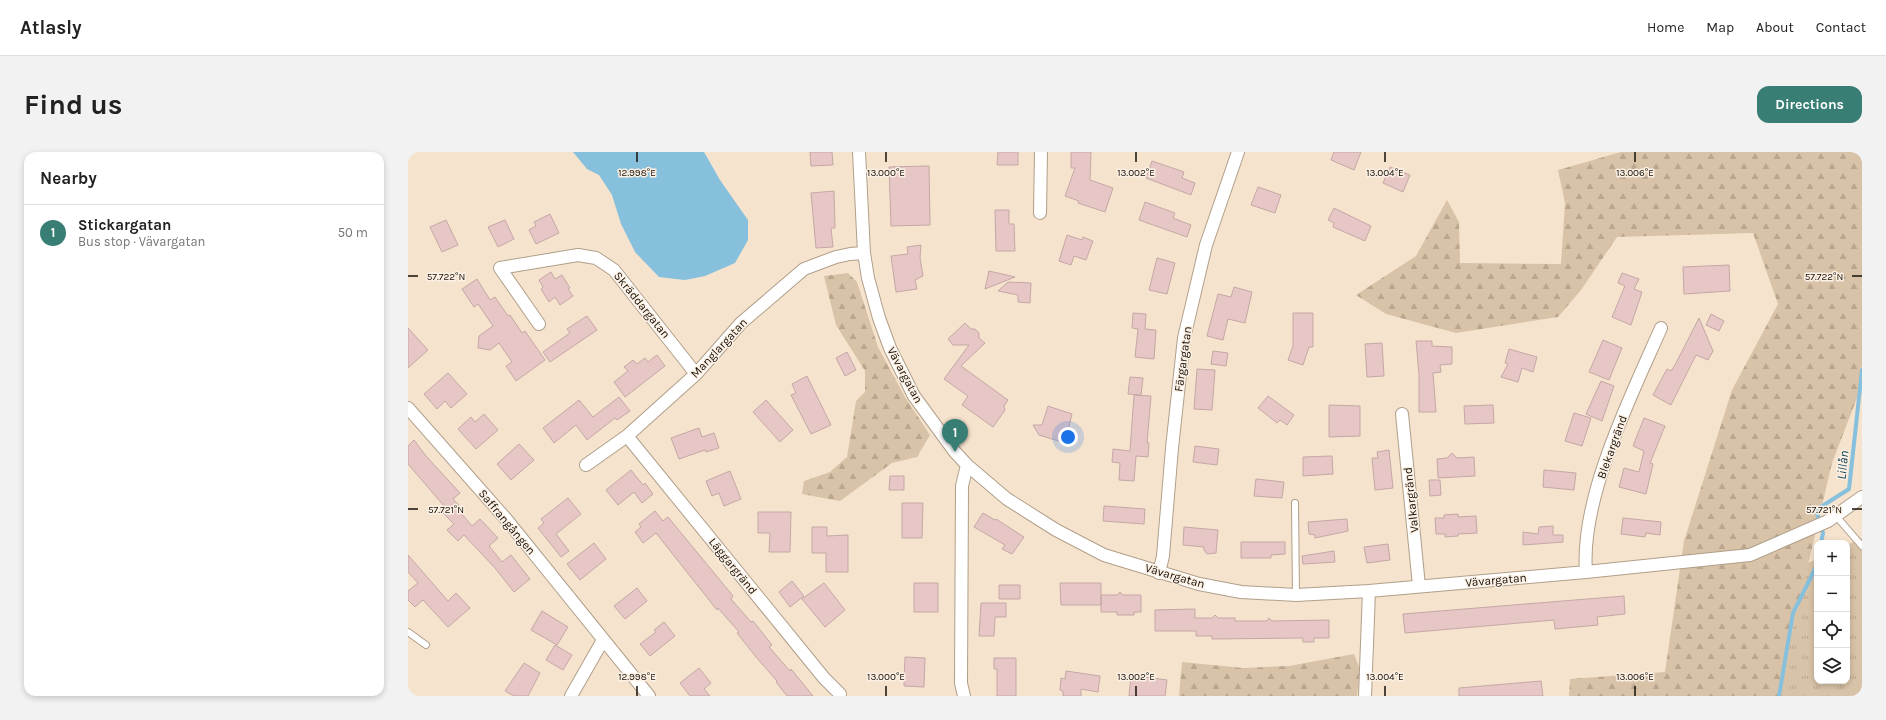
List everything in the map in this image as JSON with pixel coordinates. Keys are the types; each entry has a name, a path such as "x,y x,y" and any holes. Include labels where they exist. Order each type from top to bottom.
{"street":[{"name":"Vävargatan","path":"859,152 864,253 872,291 879,318 890,348 914,396 955,452 967,465 1007,499 1056,530 1104,554 1159,573 1199,584 1240,592 1296,595 1369,591 1586,572 1750,555 1832,518 1862,497"},
{"path":"1040,213 1041,152"},
{"name":"Färgargatan","path":"1159,573 1163,556 1172,448 1184,338 1206,245 1238,152"},
{"name":"Manglargatan","path":"586,466 627,436 696,374 741,323 804,269 843,255 864,253"},
{"name":"Skräddargatan","path":"539,324 500,268 578,255 596,258 614,270 696,374"},
{"name":"Blekargränd","path":"1586,572 1585,560 1590,518 1606,459 1661,328"},
{"name":"Saffrangången","path":"408,408 506,519 649,696"},
{"name":"Valkargränd","path":"1402,414 1419,586"},
{"name":"Läggargränd","path":"627,436 819,672 840,694"},
{"path":"964,696 961,682 961,524 962,486 967,465"},
{"path":"1365,696 1369,591"},
{"path":"571,696 603,640"}],"lane":[{"path":"1295,503 1296,595"},
{"path":"1832,518 1862,546"},
{"path":"408,632 426,645"}],"green space":[{"path":"1621,152 1862,152 1862,385 1832,463 1777,696 1569,696 1570,679 1665,672 1684,541 1732,390 1778,304 1753,233 1617,237 1581,290 1558,317 1456,333 1386,314 1356,295 1416,256 1447,200 1459,222 1460,263 1561,264 1565,203 1558,170"},
{"path":"848,273 857,282 878,347 905,397 930,435 917,457 892,463 840,501 802,494 804,481 830,472 847,457 856,401 865,392 865,371 836,325 824,276"},
{"path":"1862,538 1862,696 1777,696 1808,563 1814,560 1814,684 1850,684 1850,544"},
{"path":"1354,654 1360,669 1357,696 1179,696 1182,662 1243,668 1289,666"}],"water":[{"path":"573,152 704,152 720,180 748,220 748,240 735,263 705,276 685,280 659,277 635,252 621,224 612,195 599,175 587,169"}],"building":[{"path":"810,152 832,152 833,165 811,166"},
{"path":"998,152 1018,152 1018,165 997,165"},
{"path":"1071,152 1091,152 1090,180 1113,188 1105,212 1078,203 1079,201 1065,196 1075,168 1071,168"},
{"path":"1334,152 1361,152 1354,170 1331,160"},
{"path":"1152,161 1184,172 1182,178 1195,183 1191,195 1146,178"},
{"path":"929,166 930,225 891,226 889,167"},
{"path":"1390,167 1410,175 1403,192 1383,183"},
{"path":"1258,187 1281,195 1275,213 1251,205"},
{"path":"834,191 835,228 831,228 833,247 816,248 811,193"},
{"path":"1145,202 1175,213 1173,218 1191,225 1187,237 1139,220"},
{"path":"1334,208 1371,226 1365,241 1333,227 1334,223 1328,220"},
{"path":"995,210 1009,210 1009,224 1014,224 1015,251 996,251"},
{"path":"550,214 559,233 536,244 529,230 536,226 534,222"},
{"path":"446,220 458,245 442,252 430,227"},
{"path":"505,220 514,239 498,247 488,227"},
{"path":"1067,235 1082,240 1083,237 1093,241 1086,260 1074,256 1071,265 1059,261"},
{"path":"921,245 920,258 923,276 915,280 917,289 896,292 891,256 908,254 907,247"},
{"path":"1157,258 1175,263 1167,294 1149,290"},
{"path":"1729,265 1730,291 1684,294 1683,267"},
{"path":"989,271 1015,277 985,289"},
{"path":"551,272 555,279 562,275 573,296 560,305 555,297 549,302 541,289 543,287 539,280"},
{"path":"1622,273 1639,279 1634,289 1642,292 1631,325 1612,317 1625,286 1618,283"},
{"path":"477,279 490,300 495,297 508,316 510,315 522,333 525,331 545,360 516,381 506,366 512,362 499,343 490,350 478,348 479,336 493,326 478,304 474,307 462,289"},
{"path":"1008,282 1031,283 1030,303 1018,302 1018,295 998,291"},
{"path":"1234,287 1252,292 1245,323 1228,319 1223,340 1207,336 1218,294 1231,297"},
{"path":"1133,313 1146,314 1145,329 1156,330 1154,359 1135,357 1138,329 1132,328"},
{"path":"1293,313 1313,313 1313,347 1309,347 1303,365 1288,360 1293,346"},
{"path":"1711,314 1724,321 1719,331 1706,325"},
{"path":"587,316 597,330 550,362 543,352 570,333 567,329"},
{"path":"1699,318 1713,351 1708,360 1696,355 1671,405 1653,395 1667,369 1671,371 1675,365"},
{"path":"965,323 971,329 975,329 979,333 979,338 985,343 961,366 1008,400 1004,406 1005,410 993,427 962,405 968,396 944,379 969,345 953,345 948,339"},
{"path":"408,328 428,350 408,368"},
{"path":"1603,340 1622,348 1609,380 1589,372"},
{"path":"1416,341 1432,341 1432,346 1452,347 1452,364 1440,365 1441,372 1433,373 1436,412 1419,412 1419,374"},
{"path":"1382,343 1384,376 1367,377 1365,344"},
{"path":"1509,349 1537,357 1533,372 1522,368 1518,382 1501,377 1508,364 1505,363"},
{"path":"1213,351 1228,353 1226,366 1211,364"},
{"path":"847,352 856,370 845,376 836,358"},
{"path":"657,355 665,366 625,397 614,382 628,371 624,367 633,360 637,364 645,358 648,362"},
{"path":"1197,369 1215,370 1212,410 1194,409"},
{"path":"448,373 467,394 451,408 445,401 437,409 424,394"},
{"path":"807,376 831,425 811,434 791,395 796,393 792,384"},
{"path":"1130,377 1143,378 1141,395 1128,394"},
{"path":"1601,381 1614,386 1602,421 1586,414"},
{"path":"1134,395 1151,396 1147,443 1149,443 1148,457 1136,456 1134,481 1119,480 1120,463 1112,462 1113,449 1130,451"},
{"path":"1268,396 1294,415 1287,425 1280,420 1277,423 1258,408"},
{"path":"619,397 630,411 617,420 615,418 587,440 576,425 554,443 543,428 579,400 593,417"},
{"path":"766,400 793,430 780,442 753,412"},
{"path":"1329,405 1360,406 1360,436 1329,437"},
{"path":"1493,405 1494,423 1465,424 1464,406"},
{"path":"1048,406 1072,414 1065,443 1039,435 1033,425 1042,425"},
{"path":"1574,413 1591,418 1582,446 1565,441"},
{"path":"484,414 498,430 476,449 458,429 471,417 475,422"},
{"path":"1644,418 1665,426 1650,463 1653,464 1646,494 1619,487 1624,468 1639,472 1644,451 1633,446"},
{"path":"699,428 702,437 714,433 719,448 706,452 705,450 679,459 671,438"},
{"path":"414,440 426,456 460,493 453,499 459,505 456,507 472,526 480,519 498,538 489,546 502,562 511,555 530,579 514,592 495,568 464,535 458,541 447,530 454,524 440,510 444,506 408,464 408,446"},
{"path":"519,444 534,460 511,480 497,464"},
{"path":"1195,446 1219,449 1217,465 1193,462"},
{"path":"1389,450 1393,488 1375,490 1372,458 1378,458 1377,452"},
{"path":"1452,453 1457,458 1474,457 1475,476 1438,478 1437,459 1447,458"},
{"path":"1332,456 1333,474 1303,476 1303,457"},
{"path":"631,470 643,485 645,483 653,494 642,503 634,492 618,505 606,490"},
{"path":"1544,470 1576,473 1574,490 1543,487"},
{"path":"730,471 741,499 724,506 719,493 712,496 706,481"},
{"path":"890,476 904,476 904,490 889,490"},
{"path":"1256,479 1284,482 1282,498 1254,496"},
{"path":"1429,480 1440,480 1441,495 1430,496"},
{"path":"568,498 581,514 556,534 569,551 561,557 538,528 544,523 541,519"},
{"path":"902,503 923,503 922,538 902,538"},
{"path":"1104,506 1145,509 1144,524 1103,521"},
{"path":"655,511 663,521 668,517 733,596 731,599 751,622 753,621 772,645 769,647 790,671 791,669 813,696 787,696 776,682 777,681 737,633 739,632 718,608 717,610 656,533 643,543 635,532 641,527 639,524"},
{"path":"758,512 791,512 790,552 769,552 770,533 758,533"},
{"path":"983,513 995,520 996,519 1024,537 1012,554 1002,549 1005,545 974,527"},
{"path":"1458,514 1458,517 1476,516 1477,533 1458,534 1458,536 1445,537 1445,534 1436,534 1435,518 1444,518 1444,515"},
{"path":"1623,518 1661,522 1660,535 1646,533 1645,537 1621,534"},
{"path":"1347,519 1348,531 1315,538 1315,535 1309,534 1308,522"},
{"path":"1553,526 1553,535 1563,535 1563,542 1523,545 1523,532 1538,534 1539,527"},
{"path":"812,527 827,527 827,536 848,535 848,572 826,572 826,553 812,553"},
{"path":"1184,527 1218,530 1216,553 1207,554 1204,547 1183,545"},
{"path":"1241,542 1285,542 1285,554 1271,555 1271,558 1241,558"},
{"path":"594,543 606,559 580,580 567,564"},
{"path":"1388,544 1390,560 1367,563 1364,547"},
{"path":"1334,551 1335,562 1303,564 1302,556"},
{"path":"408,555 448,601 456,593 470,608 448,627 423,600 415,607 408,600 408,591 418,583 408,572"},
{"path":"792,581 804,596 790,607 779,592"},
{"path":"824,583 845,610 825,627 802,599"},
{"path":"914,583 938,583 938,612 914,612"},
{"path":"1060,583 1101,583 1101,605 1061,605"},
{"path":"999,585 1020,585 1020,599 999,599"},
{"path":"637,588 647,601 625,619 614,606"},
{"path":"1120,592 1123,595 1141,595 1141,612 1134,612 1134,615 1117,615 1117,612 1101,612 1101,595 1118,595"},
{"path":"1624,596 1625,614 1597,617 1598,625 1555,629 1554,620 1405,633 1403,614"},
{"path":"981,603 1006,603 1006,617 995,617 994,636 979,636"},
{"path":"1195,609 1195,618 1212,618 1215,615 1218,618 1235,618 1235,621 1267,621 1269,618 1272,621 1329,620 1329,638 1314,638 1314,642 1303,642 1303,638 1212,639 1212,636 1196,636 1196,631 1155,631 1155,610"},
{"path":"542,611 568,627 557,645 531,630"},
{"path":"664,622 675,636 650,656 640,644 656,632 654,630"},
{"path":"555,645 572,655 563,670 546,660"},
{"path":"905,657 925,658 924,687 904,686"},
{"path":"994,658 1016,658 1016,696 997,696 997,669 994,669"},
{"path":"524,663 540,673 528,696 514,696 505,691"},
{"path":"699,668 711,683 704,689 710,696 690,696 680,683"},
{"path":"1066,671 1100,676 1098,692 1081,689 1081,696 1063,696 1063,691 1060,690 1061,678 1065,679"},
{"path":"1131,675 1167,680 1165,696 1129,696"},
{"path":"1541,681 1543,696 1459,696 1459,688"}],"waterway":[{"name":"Lillån","path":"1822,540 1823,533 1816,510 1849,489 1862,370"},
{"name":"Lillån","path":"1779,696 1793,613 1814,571"}],"place":[{"name":"Stickargatan","path":"955,452"}]}
